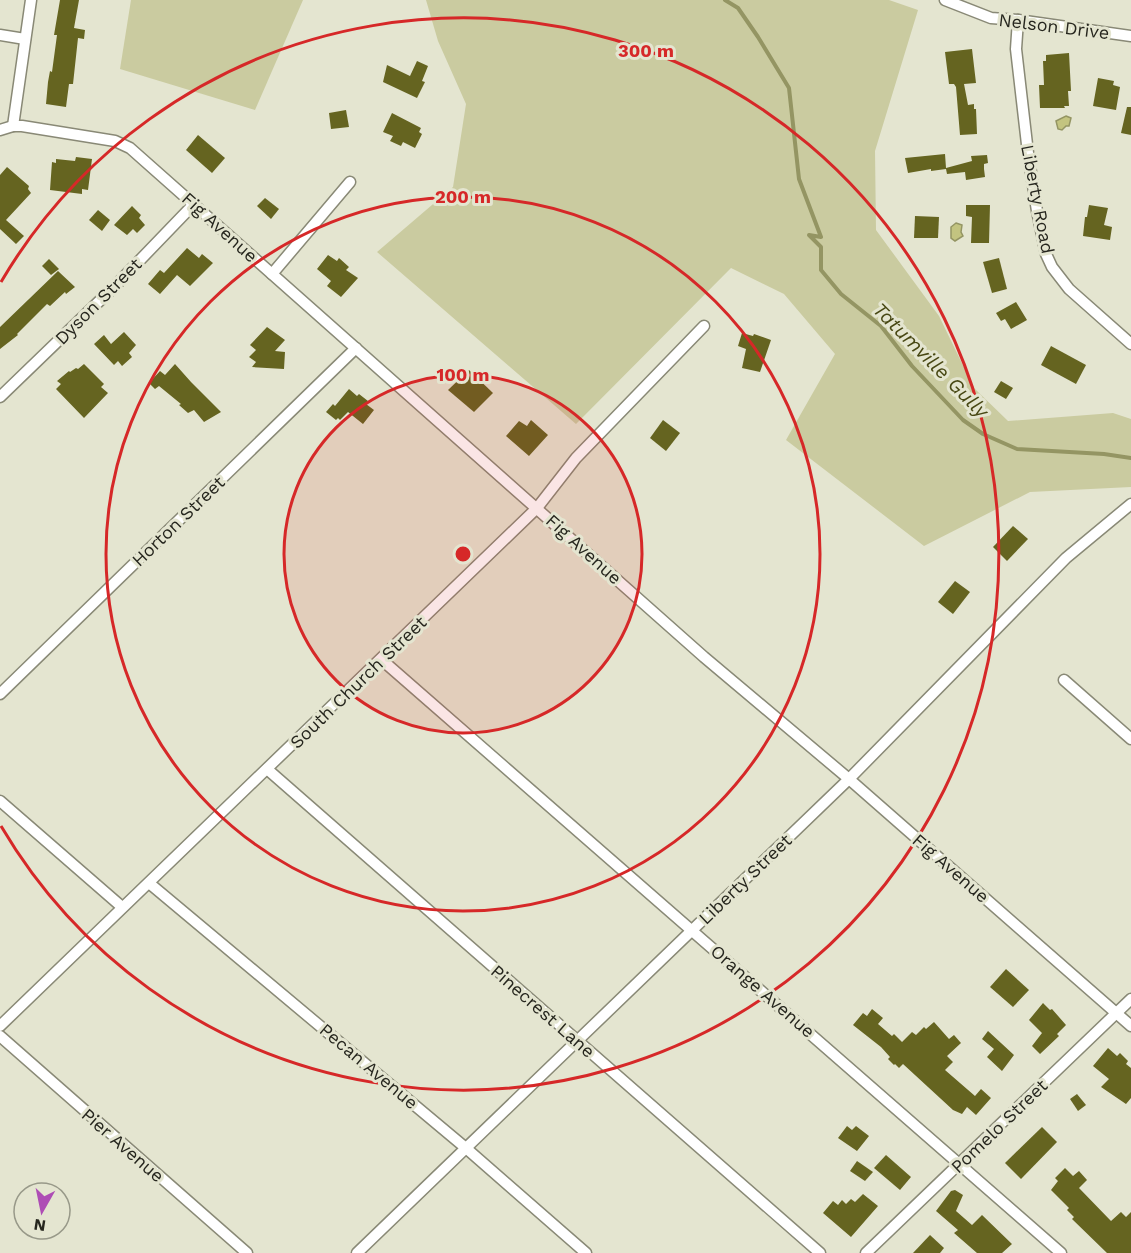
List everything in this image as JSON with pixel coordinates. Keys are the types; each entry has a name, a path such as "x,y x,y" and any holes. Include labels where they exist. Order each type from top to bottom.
{"street":[{"path":"0,130 13,126 31,0"},
{"name":"Nelson Drive","path":"945,0 992,18 1131,36"},
{"name":"Liberty Road","path":"1018,20 1016,49 1028,153 1046,254 1052,267 1069,289 1131,344"},
{"path":"0,35 25,39"},
{"name":"Fig Avenue","path":"13,126 123,144 194,204 704,657 849,779 1131,1026"},
{"path":"272,274 350,182"},
{"name":"Dyson Street","path":"0,397 116,285 194,204"},
{"name":"South Church Street","path":"0,1026 537,508 576,458 704,326"},
{"name":"Horton Street","path":"0,694 356,348"},
{"name":"Liberty Street","path":"357,1253 849,779 1066,558 1131,504"},
{"name":"Orange Avenue","path":"381,660 1061,1253"},
{"path":"1064,680 1131,739"},
{"name":"Pinecrest Lane","path":"267,769 820,1253"},
{"path":"0,801 122,907"},
{"name":"Pecan Avenue","path":"149,884 467,1149 586,1253"},
{"name":"Pomelo Street","path":"866,1253 1131,999"},
{"name":"Pier Avenue","path":"0,1036 247,1253"}],"shaded area":[{"path":"131,0 303,0 255,110 120,69"},
{"path":"426,0 889,0 918,10 875,151 876,230 939,316 974,388 1008,421 1113,413 1131,419 1131,487 1030,492 924,546 786,440 835,354 784,294 731,268 576,424 377,252 453,187 466,104 438,41"},
{"path":"1066,116 1071,118 1069,126 1062,130 1058,129 1056,121"},
{"path":"956,223 962,225 963,236 955,241 951,238 951,227"}],"building":[{"path":"60,0 79,0 74,28 85,30 84,39 78,38 73,84 69,84 66,107 46,104"},
{"path":"972,49 976,83 964,84 968,105 974,104 974,109 976,109 977,134 960,135 956,87 954,84 949,84 945,52"},
{"path":"1069,53 1071,91 1068,91 1069,106 1040,108 1039,85 1044,85 1043,61 1046,61 1046,55"},
{"path":"417,61 428,66 422,81 425,82 417,98 383,82 387,65 410,76"},
{"path":"1098,78 1114,81 1113,85 1120,87 1116,110 1093,106"},
{"path":"1127,107 1131,107 1131,135 1121,133"},
{"path":"346,110 349,127 331,129 329,113"},
{"path":"392,113 421,128 419,132 422,134 415,148 403,142 401,146 390,141 393,136 383,132"},
{"path":"198,135 225,158 212,173 186,150"},
{"path":"945,154 946,168 972,161 971,156 987,155 988,163 984,164 985,177 966,180 965,172 947,174 946,169 908,173 905,158"},
{"path":"76,157 92,159 88,190 82,189 82,194 50,190 52,162 56,163 56,159 75,161"},
{"path":"7,167 29,186 31,193 6,220 24,236 16,244 0,229 0,175"},
{"path":"265,198 279,209 271,219 257,206"},
{"path":"966,205 990,205 989,243 971,243 972,217 966,216"},
{"path":"1089,205 1108,208 1104,225 1112,227 1110,240 1083,236"},
{"path":"132,206 141,215 139,218 145,225 137,233 133,229 127,235 114,225"},
{"path":"98,210 110,220 102,231 89,220"},
{"path":"915,216 939,217 938,238 914,238"},
{"path":"187,248 199,258 202,254 213,263 190,286 177,275 160,294 148,284 160,270 164,273"},
{"path":"328,255 337,261 339,258 349,267 346,270 358,278 341,297 327,286 331,281 317,269"},
{"path":"999,258 1007,289 992,293 983,262"},
{"path":"49,259 59,269 51,275 42,266"},
{"path":"58,271 75,287 66,294 65,292 50,306 47,304 18,335 0,349 0,327"},
{"path":"1016,302 1027,320 1011,329 1005,319 1001,321 996,313"},
{"path":"267,327 285,340 275,351 285,352 284,369 252,367 256,362 249,357 256,350 250,345"},
{"path":"124,332 136,345 129,353 132,357 122,366 118,361 114,365 94,344 104,335 111,344"},
{"path":"742,333 753,336 754,334 771,340 760,372 742,368 746,349 738,346"},
{"path":"1051,346 1086,365 1076,384 1041,365"},
{"path":"84,364 104,384 101,387 108,393 84,418 56,389 61,384 57,381 69,371 78,369"},
{"path":"175,364 221,412 204,422 194,410 188,413 179,405 181,404 159,386 155,389 149,383 160,371 165,375"},
{"path":"469,370 493,393 474,412 448,390"},
{"path":"1001,381 1013,388 1006,399 994,392"},
{"path":"349,389 368,401 366,404 374,410 363,424 348,412 340,420 338,418 336,420 326,412 333,404 335,406"},
{"path":"531,420 548,435 529,456 506,436 519,421 527,426"},
{"path":"663,420 680,433 666,451 650,438"},
{"path":"1013,526 1028,539 1007,561 993,547"},
{"path":"955,581 970,592 953,614 938,602"},
{"path":"1006,969 1029,990 1013,1007 990,987"},
{"path":"1043,1003 1050,1010 1052,1009 1066,1025 1057,1034 1059,1036 1040,1054 1032,1046 1042,1033 1029,1020"},
{"path":"872,1009 883,1018 878,1024 902,1042 912,1032 916,1035 924,1027 926,1029 934,1022 949,1039 954,1035 961,1043 947,1056 953,1062 945,1070 975,1096 981,1089 991,1098 976,1115 967,1107 962,1114 953,1110 903,1064 899,1068 894,1065 881,1047 853,1025 863,1013 867,1016"},
{"path":"988,1031 1014,1055 1002,1071 987,1057 994,1049 982,1039"},
{"path":"1108,1048 1117,1056 1120,1053 1131,1068 1131,1098 1126,1104 1101,1087 1109,1079 1093,1066"},
{"path":"1077,1094 1086,1105 1078,1111 1070,1099"},
{"path":"847,1126 852,1130 856,1126 869,1136 857,1151 838,1138"},
{"path":"1042,1127 1057,1142 1021,1179 1005,1163"},
{"path":"886,1155 911,1177 900,1190 874,1168"},
{"path":"857,1161 873,1172 865,1181 850,1171"},
{"path":"1065,1168 1073,1176 1079,1171 1087,1180 1079,1188 1111,1221 1121,1212 1126,1217 1131,1212 1131,1253 1107,1253 1072,1219 1074,1217 1067,1210 1069,1208 1051,1190 1058,1181 1055,1178"},
{"path":"955,1190 963,1195 956,1211 972,1225 982,1215 1012,1244 1002,1253 977,1253 954,1233 958,1230 936,1211 951,1191"},
{"path":"863,1194 878,1206 851,1237 823,1213 833,1201 838,1205 842,1200 846,1204 851,1199 855,1202"},
{"path":"930,1235 944,1248 940,1253 913,1253"}],"waterway":[{"name":"Tatumville Gully","path":"725,0 738,8 789,88 799,179 821,237 809,235 821,247 821,270 841,294 881,326 912,366 963,420 983,434 1017,449 1104,454 1131,458"}]}
